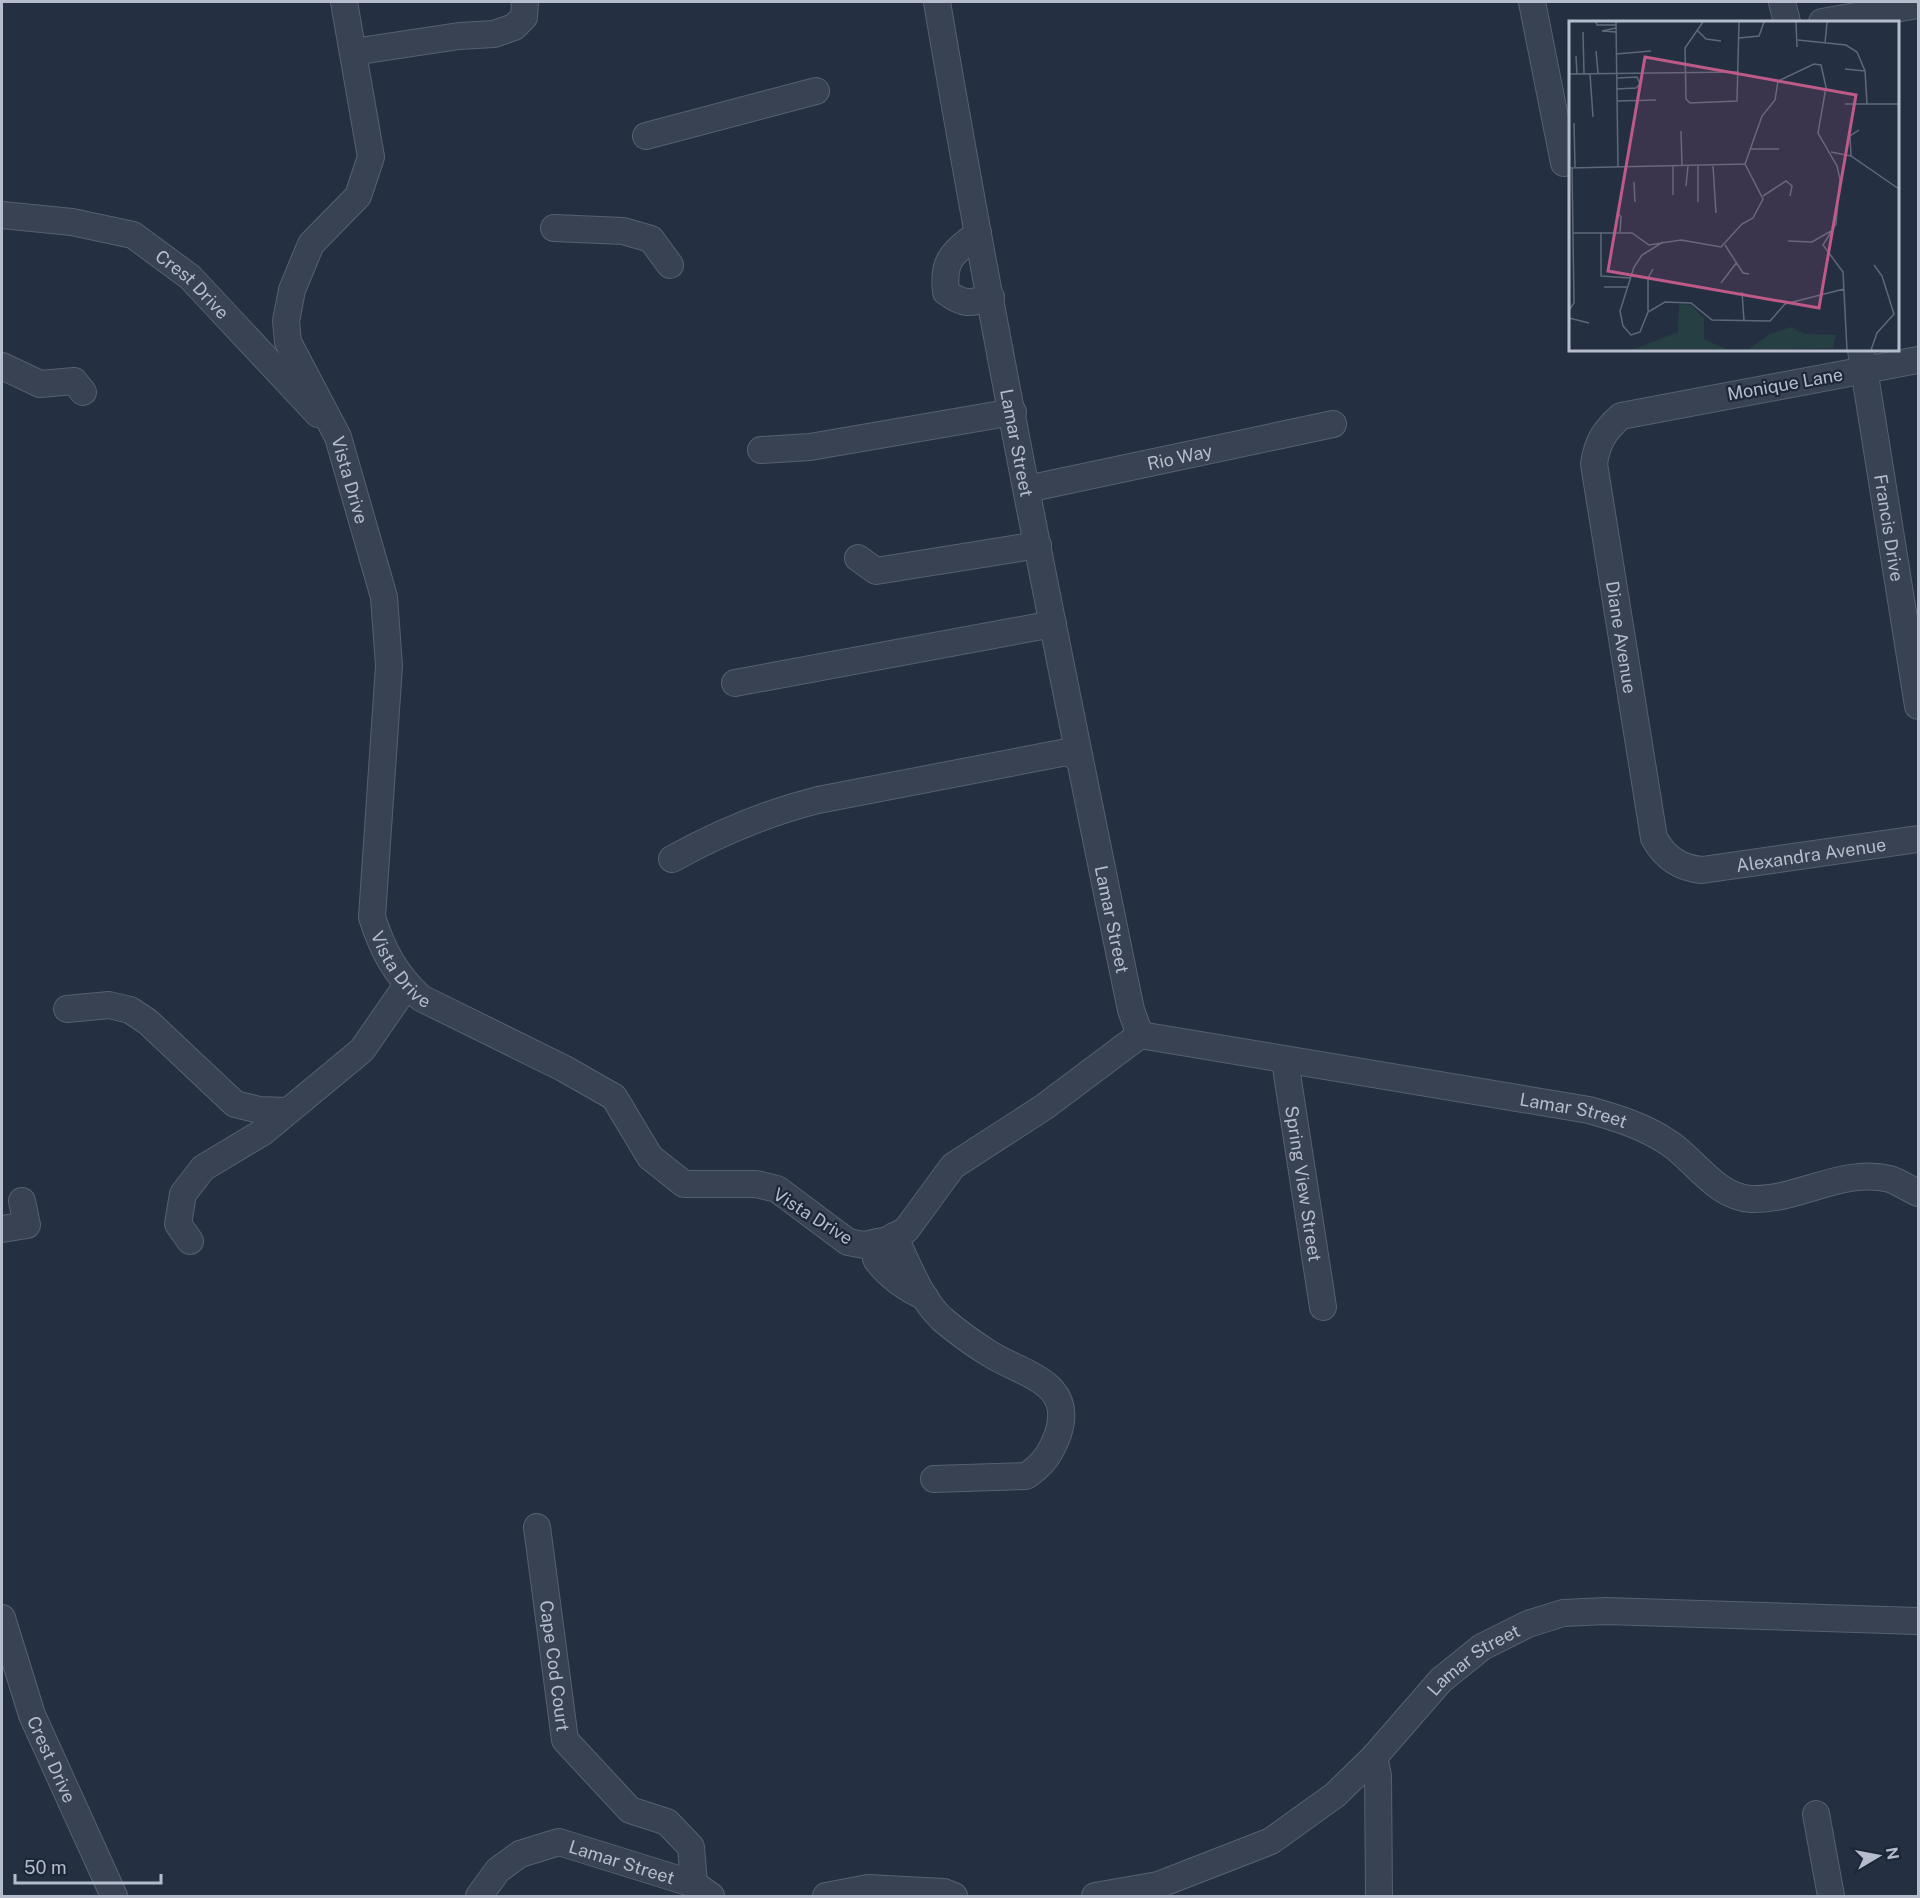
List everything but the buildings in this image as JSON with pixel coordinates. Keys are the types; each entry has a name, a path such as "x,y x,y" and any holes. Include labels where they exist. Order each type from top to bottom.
{"street":[{"name":"Vista Drive","path":"344,2 371,157 358,196 311,244 292,290 286,321 288,342 338,437 384,597 388,654 372,917 385,955 407,985 421,998 563,1068 614,1097 650,1157 684,1184 756,1184 777,1189 848,1242 864,1245 886,1239"},
{"path":"353,52 459,36 494,34 514,27 524,17 525,2"},
{"name":"Lamar Street","path":"937,2 978,233 1079,758 1131,1010 1140,1035 1589,1110 1624,1120 1671,1144 1706,1176 1728,1191 1750,1199 1778,1196 1858,1176 1891,1179 1918,1193"},
{"path":"1532,2 1564,163"},
{"path":"1782,2 1787,21"},
{"path":"1828,21 1918,5"},
{"path":"646,136 816,91"},
{"name":"Crest Drive","path":"2,214 72,222 133,235 148,244 190,277 338,437"},
{"path":"554,228 623,231 651,239 670,265"},
{"path":"978,233 954,254 944,271 946,292 958,302 976,302 991,297"},
{"name":"Monique Lane","path":"1651,409 1863,359 1918,360"},
{"name":"Francis Drive","path":"1863,359 1918,706"},
{"path":"2,366 40,384 74,381 83,392"},
{"name":"Diane Avenue","path":"1651,409 1621,416 1608,428 1597,446 1594,464 1654,838 1674,862 1702,870"},
{"path":"762,450 810,447 1013,412"},
{"name":"Rio Way","path":"1027,489 1333,424"},
{"path":"858,558 876,571 1038,545"},
{"path":"735,683 1053,624"},
{"path":"672,859 718,833 779,810 808,802 1067,752 1079,758"},
{"name":"Alexandra Avenue","path":"1702,870 1918,839"},
{"path":"190,1240 178,1224 183,1194 190,1182 203,1168 263,1132 362,1050 407,985"},
{"path":"67,1009 109,1005 130,1010 148,1022 235,1104 260,1110 286,1111"},
{"path":"934,1479 1026,1476 1038,1468 1052,1450 1063,1419 1060,1402 1053,1390 1035,1377 981,1347 944,1321 928,1305 925,1297 906,1289 883,1269 876,1259 886,1239 906,1230 953,1166 1044,1107 1140,1035"},
{"name":"Spring View Street","path":"1285,1060 1323,1307"},
{"path":"2,1229 27,1225 22,1201"},
{"name":"Cape Cod Court","path":"537,1527 566,1740 630,1810 667,1822 691,1847 702,1890"},
{"name":"Lamar Street","path":"1095,1896 1158,1885 1270,1841 1335,1795 1374,1756 1441,1680 1482,1647 1528,1624 1563,1613 1646,1612 1918,1621"},
{"name":"Crest Drive","path":"2,1618 32,1715 114,1896"},
{"path":"1374,1756 1378,1776 1379,1896"},
{"path":"1816,1814 1831,1896"},
{"name":"Lamar Street","path":"479,1896 498,1870 520,1854 559,1842 702,1890"},
{"path":"826,1896 868,1888 944,1892 954,1896"}]}
